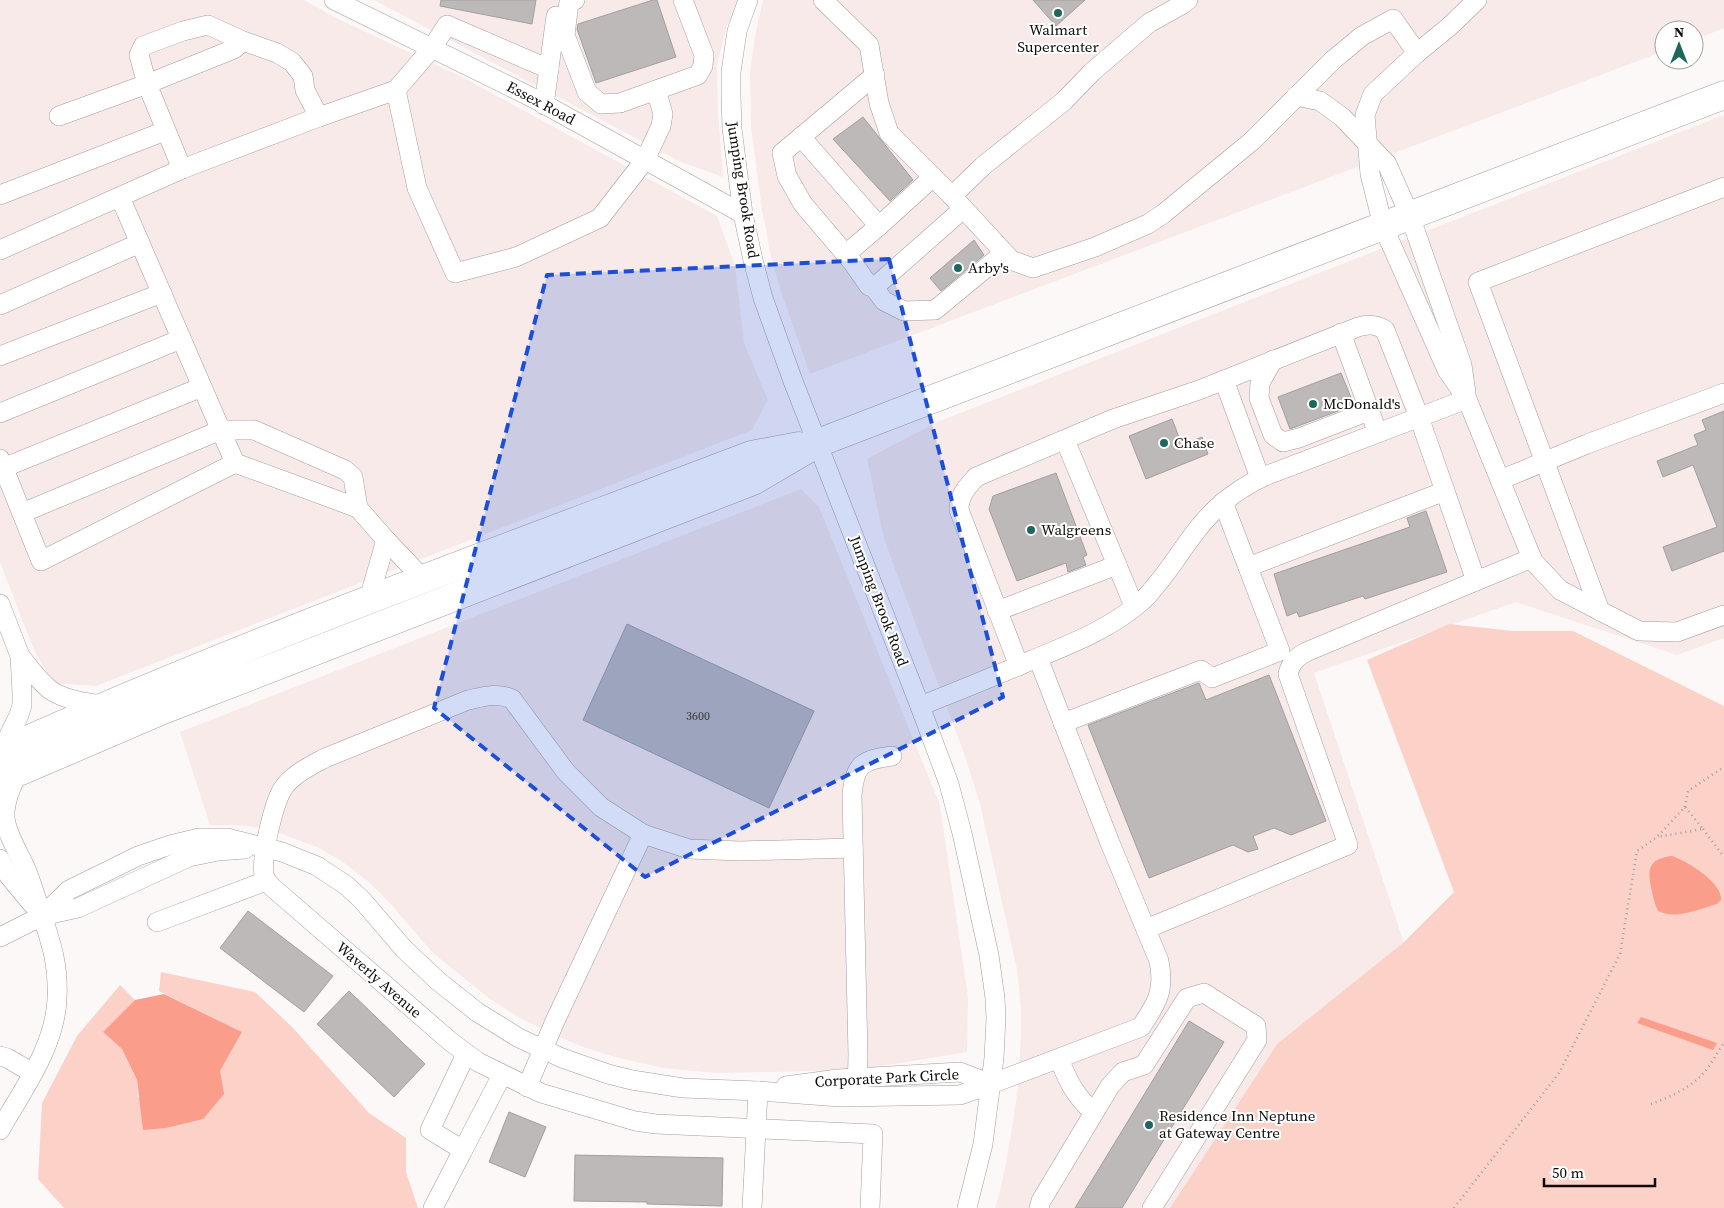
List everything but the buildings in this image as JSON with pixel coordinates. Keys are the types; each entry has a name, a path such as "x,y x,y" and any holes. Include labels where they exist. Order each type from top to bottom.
{"highway":[{"path":"10,776 181,703 753,481 818,443 1724,95"},
{"path":"0,752 204,665 751,455 818,443"}],"street":[{"name":"Essex Road","path":"334,0 544,104 743,214"},
{"path":"544,104 558,0"},
{"path":"575,0 570,2 565,35 587,92 601,104 620,103 698,74 703,66 704,55 683,0"},
{"name":"Jumping Brook Road","path":"748,0 735,39 730,96 732,129 743,214 753,260 763,298 793,381 920,706 956,808 989,955 996,1018 991,1084 983,1144 967,1208"},
{"path":"823,0 869,45 879,103 889,133 958,202 1010,260 1033,268 1095,247 1148,224 1163,214 1252,141 1333,60 1362,36 1393,18 1417,53"},
{"path":"875,75 782,153 787,176 804,204 846,254 869,286 878,284 958,202 983,166 1064,101 1092,72 1149,23 1188,0"},
{"path":"1477,0 1373,94 1365,115 1370,174 1383,226 1447,370 1467,400 1532,558 1542,572 1560,590 1639,630 1678,632 1724,614"},
{"path":"182,169 147,84 139,55 143,46 184,31 208,25 243,41 278,53 292,62 303,76 305,90 319,117"},
{"path":"0,250 182,169 396,90 432,48 447,25 549,69"},
{"path":"59,116 147,84 234,49 243,41"},
{"path":"396,90 417,188 456,273 516,257 600,218 645,160 661,126 663,114 656,90"},
{"path":"1296,96 1320,101 1342,117 1387,164 1410,216 1462,365 1467,400"},
{"path":"0,195 165,131"},
{"path":"801,137 879,226"},
{"path":"846,254 934,177"},
{"path":"1600,611 1478,282 1724,187"},
{"path":"120,197 235,463"},
{"path":"0,305 140,243"},
{"path":"872,285 884,301 904,310 935,310 1004,254"},
{"path":"0,356 162,293"},
{"path":"1019,666 959,510 960,499 976,477 1113,419 1224,380 1365,325 1378,326 1385,330 1419,417 1476,581"},
{"path":"1341,333 1378,433"},
{"path":"0,413 181,338"},
{"path":"1273,360 1260,384 1259,398 1273,435 1284,442 1299,438 1369,410"},
{"path":"1224,380 1260,478"},
{"path":"202,387 2,463 41,561 235,463 358,508 424,580"},
{"path":"1500,480 1724,393"},
{"path":"920,706 1072,644 1110,625 1134,606 1158,582 1179,557 1194,534 1223,502 1248,484 1467,400"},
{"path":"22,513 221,430 254,430 345,470 353,477 358,508"},
{"path":"1065,440 1134,606"},
{"path":"1248,567 1445,491"},
{"path":"1146,929 1348,845 1288,674 1285,658 1223,502"},
{"path":"368,602 386,540"},
{"path":"1064,723 1201,670 1212,678 1285,658 1294,660 1306,652 1532,558"},
{"path":"997,611 1117,565"},
{"path":"0,604 20,656 22,705 16,723 0,752"},
{"path":"20,656 41,681 57,694 106,706"},
{"path":"991,1084 1141,1027 1155,1005 1162,978 1159,961 1110,843 1038,658"},
{"path":"157,922 266,881 263,871 268,829 282,790 308,767 325,758 468,700 487,696 499,695 512,699 566,772 601,807 643,834 690,849 740,852 853,848"},
{"path":"857,1097 852,795 856,772 871,759 892,756"},
{"path":"0,1130 32,1073 50,1034 57,1000 53,949 26,868 11,838 5,819 10,776"},
{"path":"527,1087 643,834"},
{"name":"Corporate Park Circle","path":"0,937 42,916 78,908 189,857 218,851 266,848 299,859 333,876 362,900 404,949 438,981 477,1012 519,1038 584,1067 632,1080 684,1088 857,1097 960,1094 991,1084"},
{"path":"0,859 9,876 42,916"},
{"name":"Waverly Avenue","path":"266,881 466,1054 527,1087 558,1099 635,1121 656,1124 873,1134 870,1208"},
{"path":"1039,1208 1041,1201 1110,1086 1123,1072 1144,1065 1187,998 1204,993 1256,1026 1257,1040 1152,1208"},
{"path":"463,1150 430,1130 466,1054"},
{"path":"0,1056 7,1058 32,1073"},
{"path":"1059,1059 1068,1082 1079,1099 1093,1112"},
{"name":"Corporate Park Circle","path":"758,1091 817,1080 960,1072 991,1084"},
{"path":"433,1208 502,1075"},
{"path":"752,1208 758,1091"}],"path":[{"path":"1454,1208 1558,1073 1620,954 1637,851 1657,838 1685,808 1688,791 1724,767"},
{"path":"1685,808 1724,857"},
{"path":"1657,838 1703,829"},
{"path":"1651,1104 1682,1090 1700,1077 1724,1043"}],"highlighted area":[{"path":"889,259 1003,697 645,877 434,708 547,275"}],"shaded area":[{"path":"0,0 304,0 334,17 464,78 717,216 735,266 744,343 768,400 752,430 96,686 52,683 34,650 0,562"},
{"path":"374,0 739,0 743,3 727,25 717,65 718,112 723,177 681,162"},
{"path":"763,0 1724,0 1724,28 1704,36 1704,20 1654,20 1654,55 810,374 781,292 771,256 762,210 751,127 750,73 755,36"},
{"path":"1724,115 1724,638 1677,655 1516,602 1314,673 1404,943 1277,1044 1170,1208 995,1208 1001,1188 1018,1087 1021,1009 1017,969 980,804 965,756 884,539 867,459 937,422"},
{"path":"801,489 819,507 940,805 968,998 967,1052 857,1070 717,1073 663,1068 615,1057 583,1047 550,1033 520,1018 490,999 433,953 370,883 343,862 319,848 262,828 239,825 210,825 180,732"},
{"path":"1449,624 1513,631 1573,631 1724,706 1724,1208 1170,1208 1277,1044 1403,943 1454,892 1367,660"},
{"path":"1672,856 1695,868 1710,880 1720,893 1721,900 1717,904 1680,914 1658,911 1651,887 1650,869 1659,859"},
{"path":"161,972 255,992 293,1028 369,1113 406,1138 406,1172 418,1208 64,1208 38,1179 42,1103 77,1036 120,985 135,1000 103,1032 122,1049 137,1080 138,1098 220,1071 242,1032 159,991"},
{"path":"164,994 242,1032 220,1071 224,1094 203,1119 166,1128 143,1130 137,1080 122,1049 103,1032 135,1000"},
{"path":"1641,1017 1717,1043 1713,1050 1637,1023"}],"place":[{"name":"Walmart Supercenter","path":"1058,13"},
{"name":"Arby's","path":"958,268"},
{"name":"McDonald's","path":"1313,404"},
{"name":"Chase","path":"1164,443"},
{"name":"Walgreens","path":"1031,530"},
{"name":"Residence Inn Neptune at Gateway Centre","path":"1149,1125"}]}
